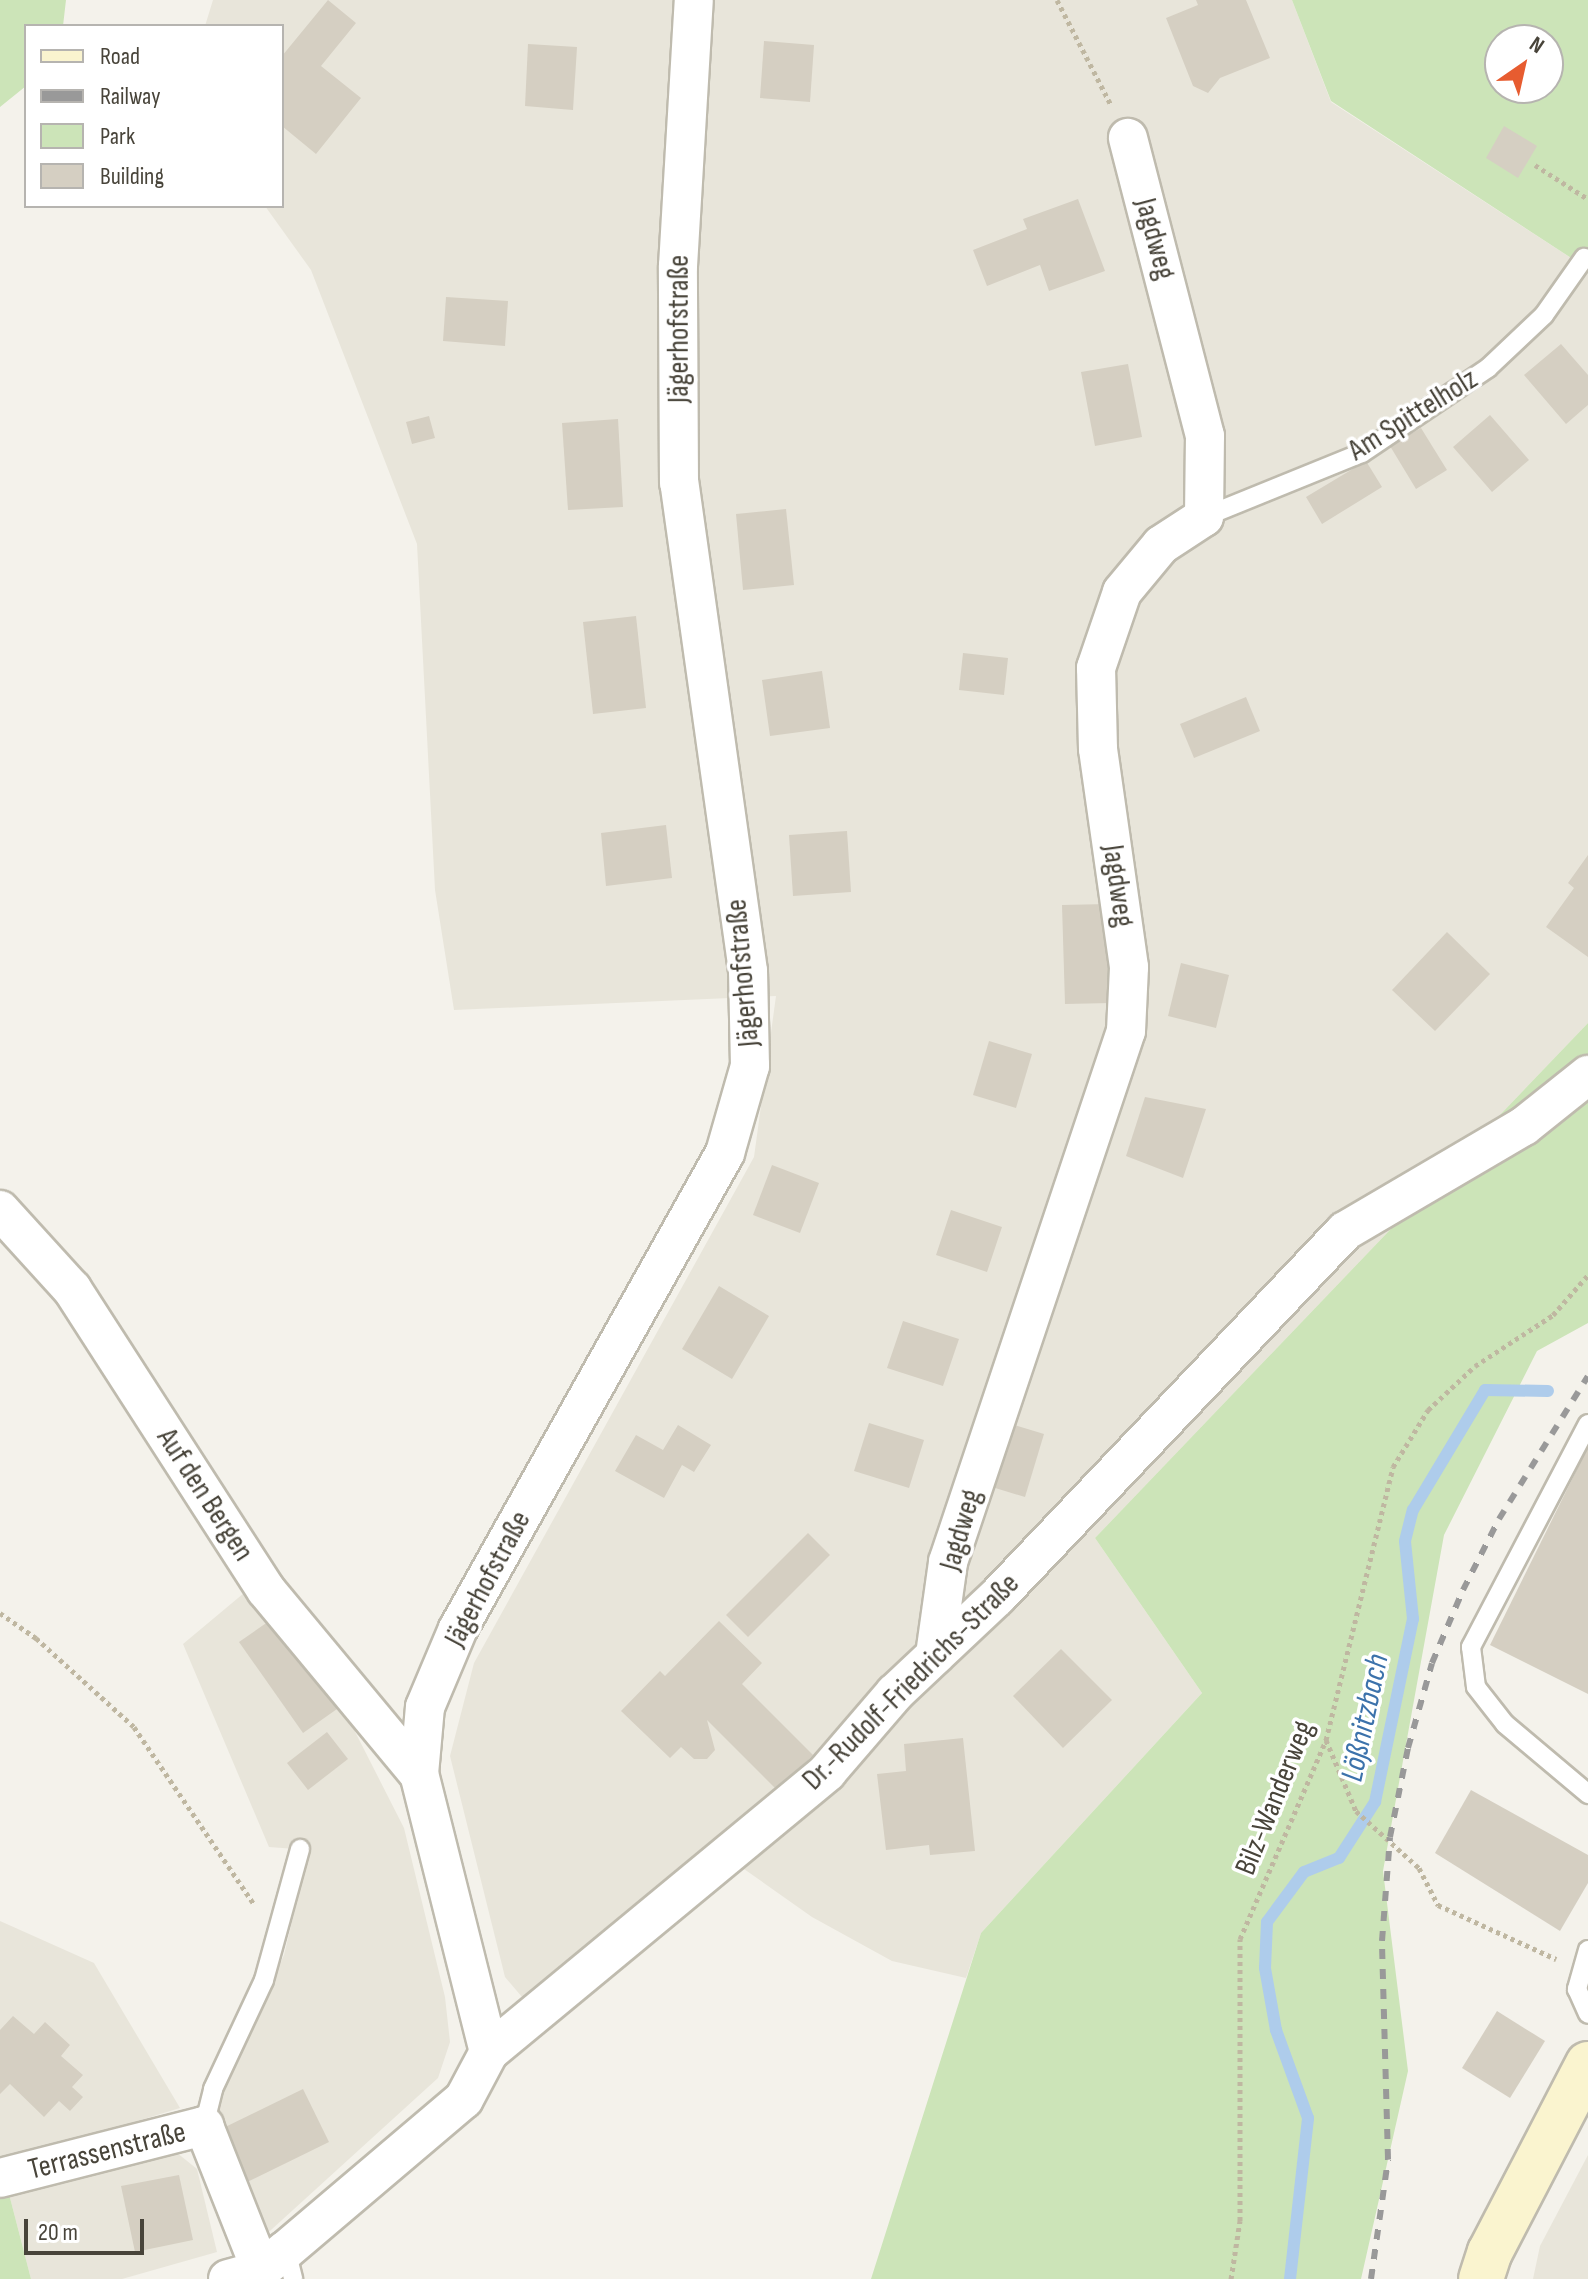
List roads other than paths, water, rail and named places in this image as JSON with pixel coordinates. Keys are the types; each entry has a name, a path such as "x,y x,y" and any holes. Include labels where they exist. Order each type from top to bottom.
{"street":[{"name":"Jägerhofstraße","path":"489,2052 419,1774 425,1707 458,1629 725,1153 750,1066 748,971 679,483 678,266 694,0"},
{"name":"Jagdweg","path":"935,1655 948,1562 1126,1031 1129,967 1098,749 1096,668 1122,592 1161,545 1204,517 1205,436 1128,138"},
{"name":"Dr.-Rudolf-Friedrichs-Straße","path":"267,2270 464,2099 489,2052 827,1772 935,1655 1008,1586 1345,1231 1524,1126 1588,1075"},
{"name":"Auf den Bergen","path":"0,1210 72,1289 266,1590 419,1774"},
{"path":"1481,2279 1490,2252 1588,2064"},
{"name":"Terrassenstraße","path":"0,2178 204,2126 267,2270"}],"lane":[{"name":"Am Spittelholz","path":"1204,517 1362,453 1488,368 1544,315 1584,258"},
{"path":"1588,1424 1471,1647 1476,1687 1505,1724 1588,1794"},
{"path":"204,2126 213,2089 246,2025 276,1942 300,1849"},
{"path":"1588,1950 1578,1970 1577,1989 1588,2014"}],"waterway":[{"name":"Lößnitzbach","path":"1290,2279 1308,2118 1276,2030 1265,1968 1267,1922 1304,1872 1339,1858 1375,1802 1413,1619 1405,1541 1413,1510 1485,1390 1548,1391"}],"railway":[{"path":"1371,2279 1388,2159 1382,1941 1390,1837 1408,1748 1432,1663 1463,1590 1499,1519 1588,1376"}]}
